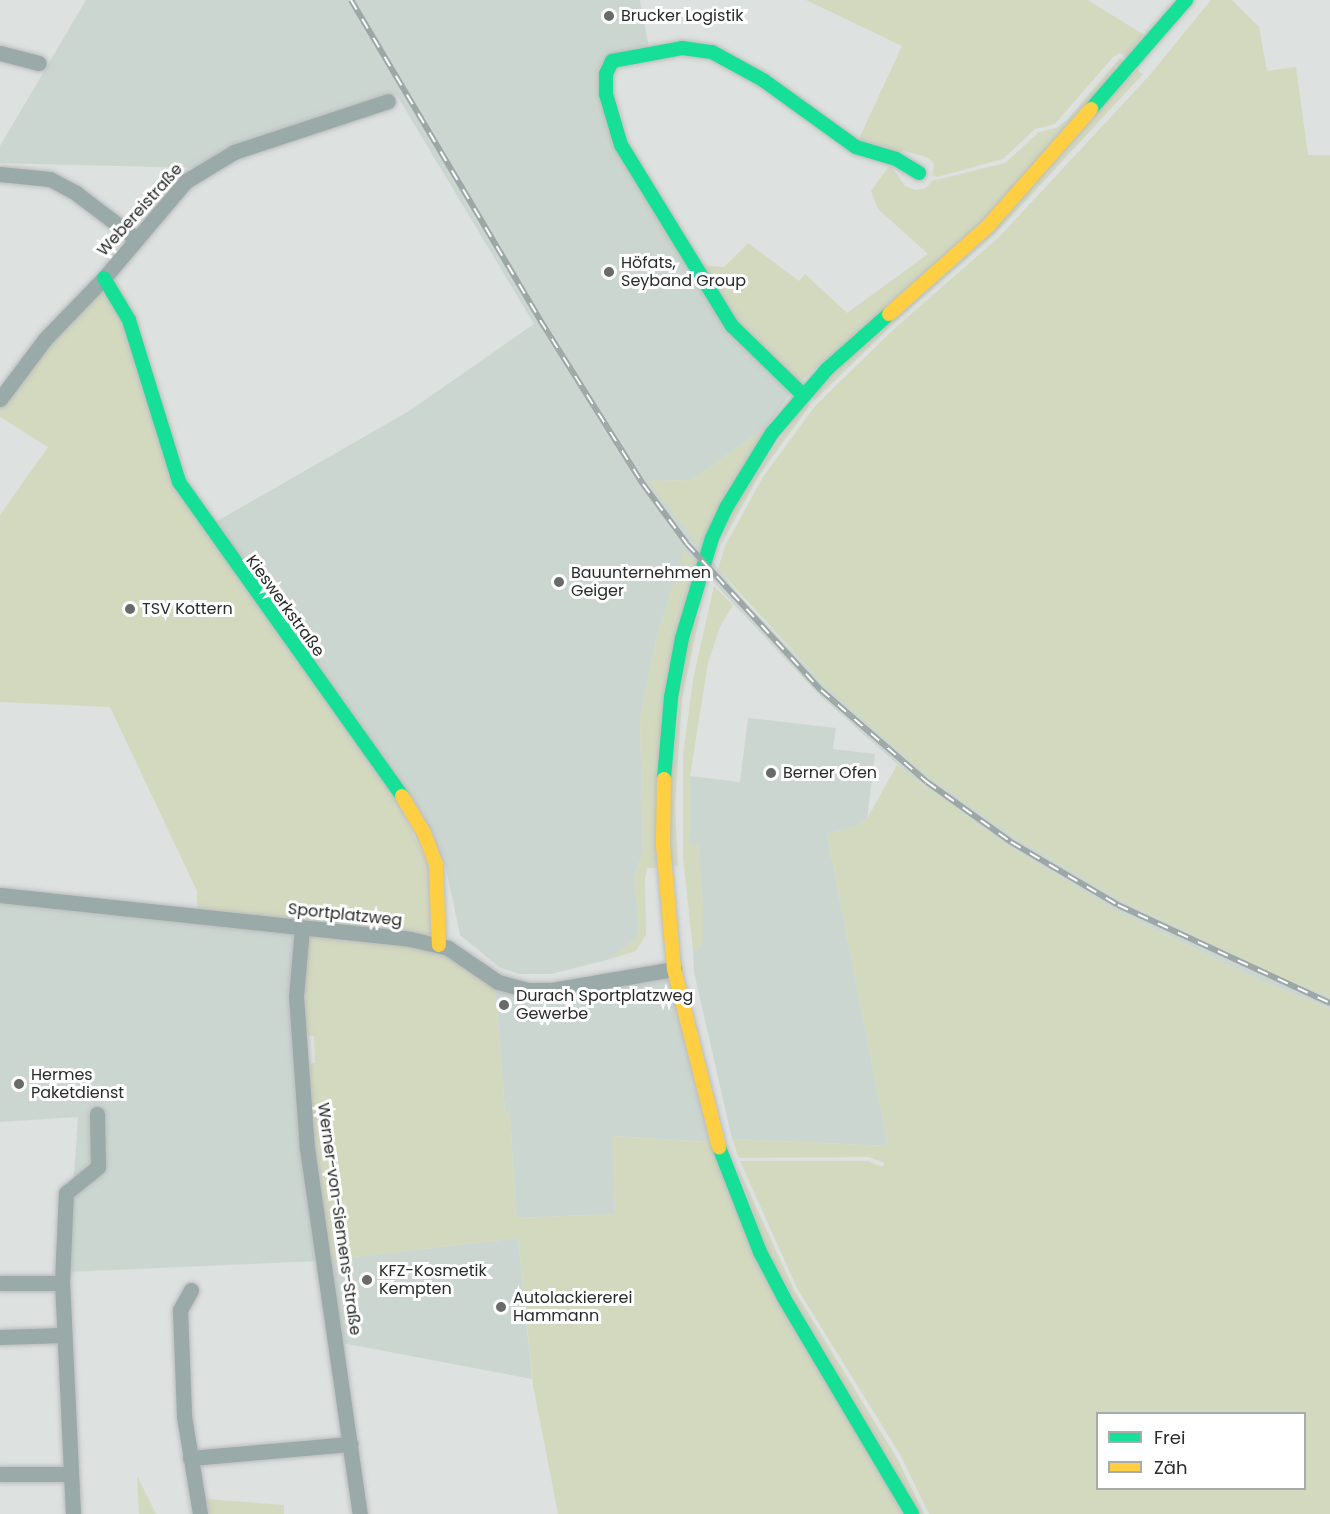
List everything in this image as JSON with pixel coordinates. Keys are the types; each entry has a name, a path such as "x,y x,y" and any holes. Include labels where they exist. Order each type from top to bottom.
{"street":[{"path":"912,1514 760,1252 717,1142 674,969 664,870 664,757 682,638 712,538 726,508 772,433 803,395 988,226 1118,81 1186,0"},
{"path":"803,395 760,357 732,326 621,146 606,94 606,74 612,62 682,48 712,52 763,80 856,147 896,159 920,173"},
{"path":"0,54 39,63"},
{"name":"Webereistraße","path":"0,399 45,339 104,278 135,238 186,182 208,164 234,152 388,100"},
{"path":"0,174 50,179 76,193 135,238"},
{"name":"Kieswerkstraße","path":"104,278 129,320 179,482 194,508 405,800 424,833 436,865 439,945"},
{"name":"Sportplatzweg","path":"0,896 439,945 498,982 528,990 552,990 674,969"},
{"name":"Werner-von-Siemens-Straße","path":"302,928 296,996 307,1148 360,1514"},
{"path":"73,1514 62,1283 66,1193 98,1167 97,1114"},
{"path":"0,1283 62,1283"},
{"path":"191,1290 180,1310 184,1416 200,1514"},
{"path":"0,1337 64,1335"},
{"path":"190,1458 351,1444"},
{"path":"0,1474 71,1474"}],"shaded area":[{"path":"86,0 640,0 649,48 608,56 615,148 792,391 767,427 691,480 649,481 740,596 825,686 1014,837 1120,900 1264,970 1330,997 1330,1009 1259,980 1115,910 1008,846 923,787 818,694 684,551 657,635 640,718 643,853 634,877 639,927 636,939 607,960 551,974 520,974 499,967 460,935 445,864 212,524 409,411 534,324 396,94 197,168 0,163 0,146"},
{"path":"748,718 836,728 833,749 875,754 867,819 856,826 827,834 888,1146 732,1139 694,972 693,950 699,949 703,939 703,905 698,846 689,845 690,776 740,782"},
{"path":"0,900 296,931 288,996 302,1149 320,1261 67,1272 78,1117 0,1122"},
{"path":"669,978 710,1142 613,1136 615,1214 516,1218 510,1112 505,1112 495,984 588,988"},
{"path":"518,1238 532,1379 342,1343 327,1260"}],"green space":[{"path":"806,0 1088,0 1144,35 1127,57 1120,53 1113,57 1055,124 1035,129 1003,159 937,177 932,175 934,164 927,157 904,151 893,154 857,143 902,46"},
{"path":"1211,0 1232,0 1259,27 1267,71 1296,67 1308,155 1330,155 1330,997 1264,970 1120,900 1014,837 930,778 825,686 718,569 725,546 763,477 815,406 894,329 999,237 1149,76"},
{"path":"1120,58 1124,61 983,222 799,383 763,356 699,265 724,267 748,243 799,281 805,274 847,313 928,254 878,209 871,191 890,165 905,186 915,190 926,188 932,181 1005,163 1039,132 1056,128 1067,120"},
{"path":"1137,70 1143,74 995,234 892,325 815,400 811,397"},
{"name":"TSV Kottern","path":"103,284 126,323 176,484 398,803 429,867 431,939 197,914 197,891 110,707 0,702 0,515 48,447 0,417 0,404 18,378"},
{"path":"806,401 810,405 760,474 721,544 732,510"},
{"path":"767,427 701,549 648,481 691,480"},
{"path":"684,550 697,565 656,868 647,868 645,879 646,935 636,951 607,960 636,939 639,927 634,877 643,853 640,718 657,635"},
{"path":"714,586 733,605 720,627 708,663 690,776 689,844 698,845 703,905 703,939 699,949 693,950 683,857 683,756 693,680"},
{"path":"700,614 682,699 675,806 678,866 671,866 669,799 687,639"},
{"path":"897,765 1008,846 1115,910 1259,980 1330,1009 1330,1514 929,1514 901,1456 797,1288 740,1161 868,1161 882,1167 885,1163 869,1157 739,1158 732,1139 888,1146 827,834 856,826 867,819"},
{"path":"307,933 439,950 495,984 505,1112 510,1112 516,1218 615,1214 612,1136 710,1142 902,1514 558,1514 533,1385 518,1238 327,1260 305,1064 315,1063 314,1036 304,1035"},
{"path":"736,1163 794,1290 898,1460 924,1514 918,1514 766,1250"},
{"path":"137,1476 156,1514 139,1514"},
{"path":"207,1499 284,1505 284,1514 209,1514"}],"railway":[{"path":"351,0 540,320 643,484 687,544 821,690 927,782 1011,842 1118,905 1330,1003"}],"traffic: fast":[{"path":"1091,109 1186,0"},
{"path":"803,395 732,326 621,145 606,94 606,74 612,61 682,48 712,52 763,80 856,147 896,159 919,173"},
{"path":"104,278 129,320 179,482 402,796"},
{"path":"664,779 671,697 682,638 712,538 726,508 772,433 827,369 889,314"},
{"path":"719,1147 760,1252 784,1298 912,1514"}],"traffic: slow":[{"path":"889,314 988,226 1091,109"},
{"path":"664,779 663,845 674,969 719,1147"},
{"path":"402,796 424,833 436,865 439,945"}],"place":[{"name":"Brucker Logistik","path":"609,16"},
{"name":"Höfats, Seyband Group","path":"609,272"},
{"name":"Bauunternehmen Geiger","path":"559,582"},
{"name":"TSV Kottern","path":"130,609"},
{"name":"Berner Ofen","path":"771,773"},
{"name":"Durach Sportplatzweg Gewerbe","path":"504,1005"},
{"name":"Hermes Paketdienst","path":"19,1084"},
{"name":"KFZ-Kosmetik Kempten","path":"367,1280"},
{"name":"Autolackiererei Hammann","path":"501,1307"}]}
